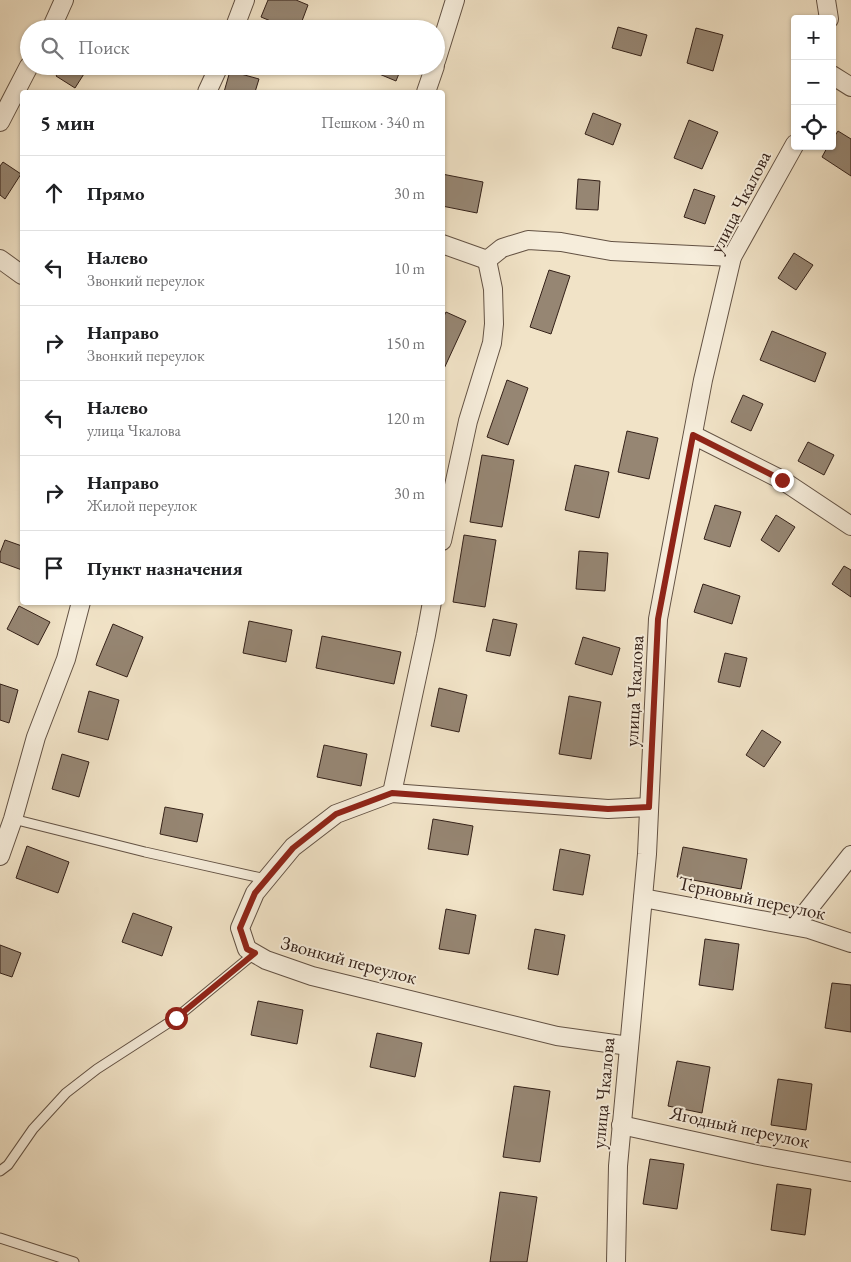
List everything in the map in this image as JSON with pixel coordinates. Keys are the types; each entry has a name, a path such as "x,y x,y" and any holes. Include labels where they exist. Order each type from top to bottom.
{"street":[{"path":"55,20 64,0"},
{"path":"237,20 245,0"},
{"path":"445,32 455,0"},
{"path":"826,0 828,15"},
{"path":"0,122 24,75"},
{"path":"208,90 215,75"},
{"path":"427,90 432,75"},
{"path":"836,78 851,87"},
{"name":"улица Чкалова","path":"616,1262 618,1166 643,898 658,619 703,380 732,257 792,150"},
{"path":"487,260 502,248 528,240 561,242 610,251 732,257"},
{"path":"445,245 487,260"},
{"path":"0,258 20,274"},
{"path":"445,527 468,421 492,343 494,324 493,289 487,260"},
{"path":"693,435 782,480 851,526"},
{"path":"0,856 36,736 66,659 81,605"},
{"path":"392,793 431,605"},
{"name":"Звонкий переулок","path":"629,1046 557,1036 312,976 266,960 247,949 240,928 255,893 293,848 336,814 392,793 608,809 649,807"},
{"path":"795,926 851,855"},
{"name":"Терновый переулок","path":"643,898 809,929 851,943"},
{"name":"Ягодный переулок","path":"621,1125 758,1155 851,1172"}],"lane":[{"path":"12,819 266,879"},
{"path":"0,1171 8,1164 33,1129 66,1093 97,1069 176,1018 255,953"},
{"path":"0,1238 74,1262"}],"building":[{"path":"268,0 296,0 308,5 302,20 268,20 261,17"},
{"path":"618,27 647,35 641,56 612,48"},
{"path":"696,28 723,35 713,71 687,63"},
{"path":"57,75 83,75 75,88"},
{"path":"229,75 244,75 259,79 256,90 225,90"},
{"path":"382,75 398,75 396,81"},
{"path":"593,113 621,124 613,145 585,134"},
{"path":"689,120 718,132 702,169 674,158"},
{"path":"838,131 851,139 851,176 822,157 826,150 836,150 836,134"},
{"path":"3,162 20,173 5,199 0,195 0,166"},
{"path":"445,175 483,182 477,213 445,207"},
{"path":"578,179 600,181 598,210 576,209"},
{"path":"694,189 715,196 705,224 684,217"},
{"path":"794,253 813,265 796,290 778,278"},
{"path":"549,270 570,276 551,334 530,327"},
{"path":"446,312 466,321 445,366"},
{"path":"772,331 826,353 815,382 760,360"},
{"path":"507,380 528,388 508,445 487,437"},
{"path":"743,395 763,404 751,431 731,422"},
{"path":"627,431 658,438 649,479 618,472"},
{"path":"808,442 834,455 824,475 798,461"},
{"path":"482,455 514,460 502,527 470,522"},
{"path":"575,465 609,472 599,518 565,510"},
{"path":"715,505 741,512 730,547 704,539"},
{"path":"776,515 795,527 779,552 761,540"},
{"path":"464,535 496,540 485,607 453,602"},
{"path":"5,540 20,545 20,569 0,562 0,553"},
{"path":"579,551 608,553 605,591 576,589"},
{"path":"844,566 851,570 851,597 832,584"},
{"path":"703,584 740,596 732,624 694,612"},
{"path":"19,606 50,622 38,645 7,629"},
{"path":"493,619 517,624 510,656 486,651"},
{"path":"249,621 292,630 286,662 243,653"},
{"path":"113,624 143,637 127,677 96,665"},
{"path":"322,636 401,652 394,684 316,668"},
{"path":"583,637 620,648 612,675 575,664"},
{"path":"725,653 747,658 740,687 718,682"},
{"path":"0,684 18,690 9,723 0,720"},
{"path":"439,688 467,695 459,732 431,726"},
{"path":"89,691 119,700 108,740 78,732"},
{"path":"569,696 601,702 591,759 559,754"},
{"path":"762,730 781,742 764,767 746,755"},
{"path":"324,745 367,754 361,786 317,777"},
{"path":"62,754 89,762 79,797 52,789"},
{"path":"165,807 203,814 197,842 160,834"},
{"path":"433,819 473,826 468,855 428,849"},
{"path":"27,846 69,862 58,893 16,878"},
{"path":"683,847 747,859 741,889 677,877"},
{"path":"560,849 590,855 583,895 553,890"},
{"path":"446,909 476,915 469,954 439,949"},
{"path":"133,913 172,927 162,956 122,942"},
{"path":"535,929 565,935 558,975 528,969"},
{"path":"705,939 739,944 733,990 699,985"},
{"path":"0,945 21,953 12,977 0,973"},
{"path":"832,983 851,985 851,1032 825,1028"},
{"path":"258,1001 303,1010 297,1044 251,1035"},
{"path":"377,1033 422,1043 415,1077 370,1067"},
{"path":"677,1061 710,1067 702,1113 668,1106"},
{"path":"778,1079 812,1084 806,1130 771,1125"},
{"path":"514,1086 550,1091 540,1162 503,1157"},
{"path":"650,1159 684,1164 677,1209 643,1204"},
{"path":"777,1184 811,1189 805,1235 771,1230"},
{"path":"500,1192 537,1197 527,1262 490,1262"}],"route":[{"path":"176,1018 255,953 247,949 240,928 255,893 293,848 336,814 392,793 608,809 649,807 658,619 693,435 782,480"}]}
